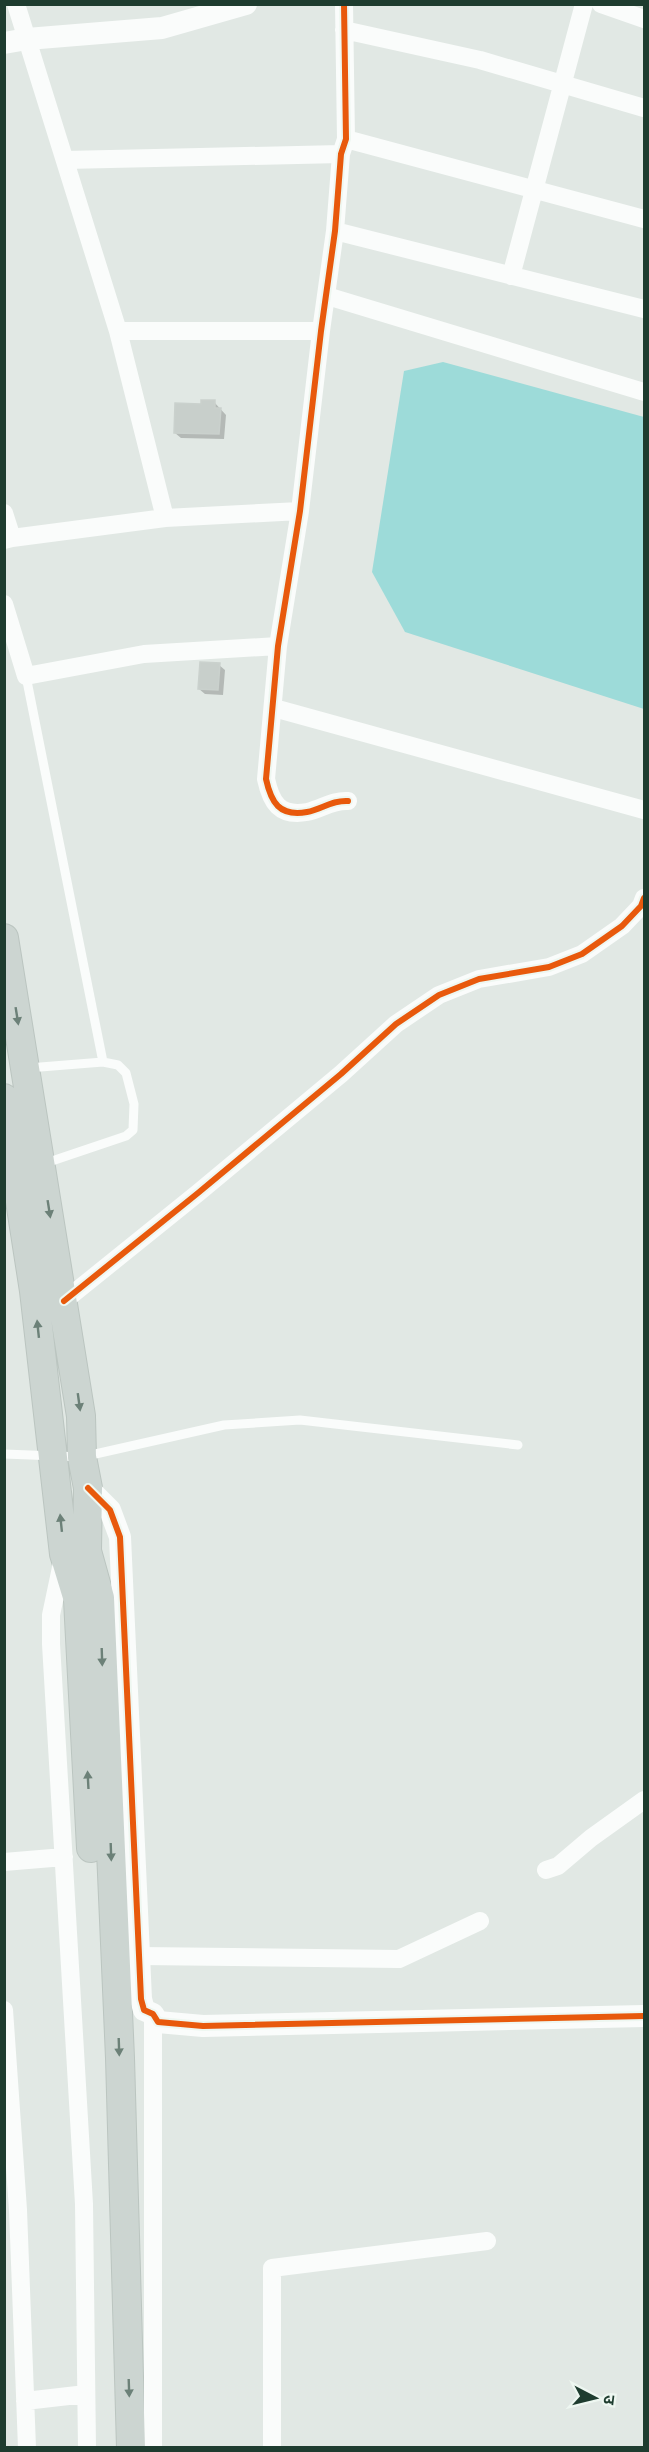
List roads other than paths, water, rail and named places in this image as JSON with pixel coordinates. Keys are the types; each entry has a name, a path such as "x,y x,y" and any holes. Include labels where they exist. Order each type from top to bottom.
{"main road":[{"path":"4,938 81,1416 68,1457"},
{"path":"4,1098 33,1280 68,1457 64,1554 89,1599 120,2058 131,2448"},
{"path":"68,1457 88,1488 87,1551 111,2448"}],"street":[{"path":"16,4 118,331 165,518"},
{"path":"4,43 27,39 162,28 218,9 246,4"},
{"path":"344,4 344,147 300,511 279,646 266,779 274,804 288,810 306,812 337,800 348,801"},
{"path":"511,276 584,4"},
{"path":"600,4 645,19"},
{"path":"344,30 480,60 645,108"},
{"path":"65,160 344,147 535,190 645,219"},
{"path":"335,231 645,309"},
{"path":"327,296 645,392"},
{"path":"118,331 321,331"},
{"path":"4,513 8,539 165,518 300,511"},
{"path":"4,604 26,676 144,654 279,646"},
{"path":"274,708 645,810"},
{"path":"64,1301 341,1074 396,1024 439,995 478,979 549,967 582,954 622,926 641,906 645,898"},
{"path":"88,1488 110,1510 120,1537 141,1999 144,2010 153,2014 158,2022 203,2026 645,2016"},
{"path":"64,1554 51,1615 84,2204 87,2448"},
{"path":"546,1870 558,1866 591,1838 645,1800"},
{"path":"4,1862 63,1857"},
{"path":"140,1956 399,1959 480,1921"},
{"path":"4,2010 18,2210 27,2448"},
{"path":"153,2014 153,2448"},
{"path":"272,2448 272,2268 487,2241"},
{"path":"26,2401 86,2394"}],"lane":[{"path":"26,676 103,1062"},
{"path":"26,1068 103,1062 118,1065 126,1073 134,1104 133,1130 126,1136 42,1164"},
{"path":"4,1454 68,1457 224,1425 300,1420 518,1445"}],"water":[{"path":"443,362 644,417 644,709 405,632 372,572 404,371"}]}
